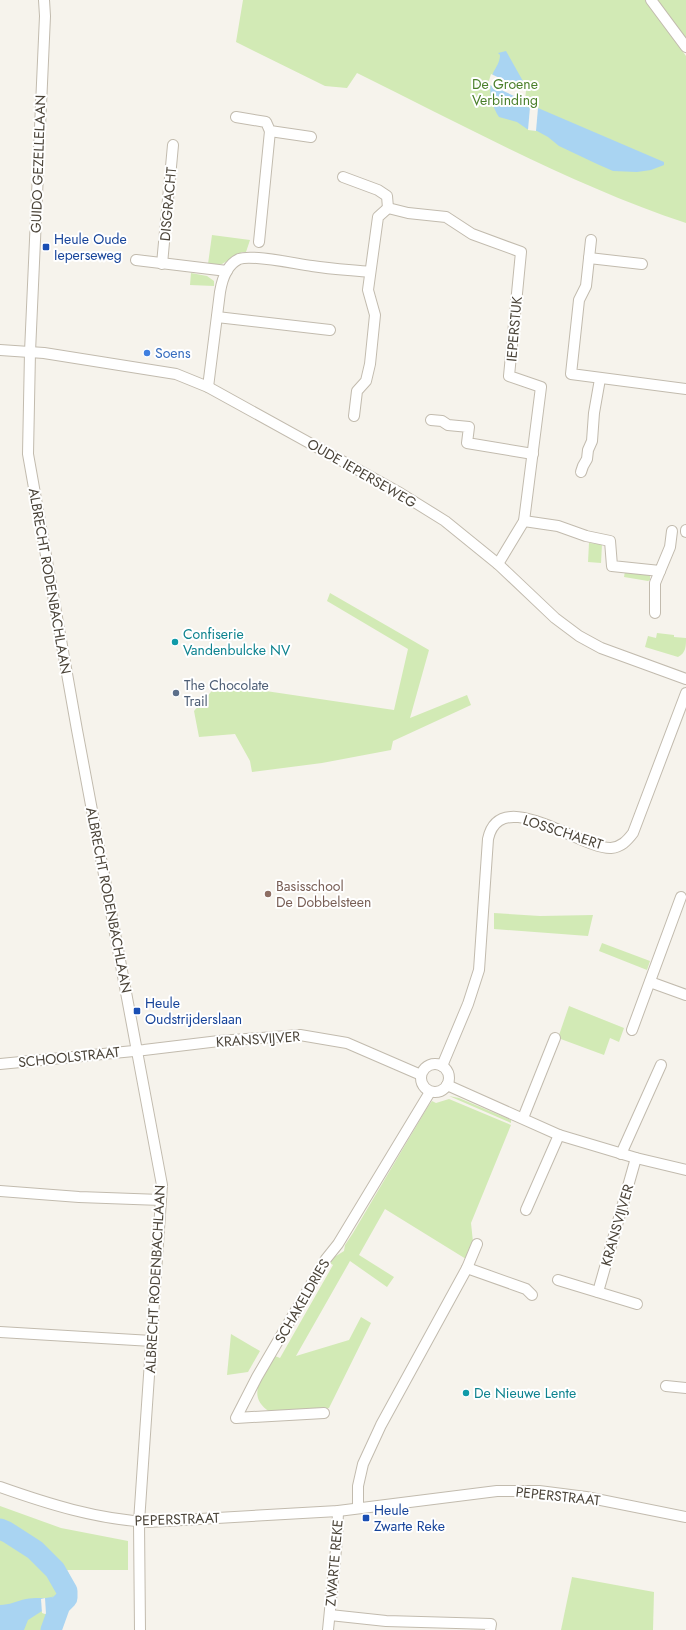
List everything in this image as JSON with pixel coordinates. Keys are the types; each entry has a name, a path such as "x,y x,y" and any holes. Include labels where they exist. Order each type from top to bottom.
{"street":[{"name":"GUIDO GEZELLELAAN","path":"30,352 45,16 44,0"},
{"path":"651,0 686,47"},
{"path":"236,117 266,122 270,131 258,250"},
{"path":"270,131 311,137"},
{"name":"DISGRACHT","path":"162,264 173,145"},
{"path":"343,177 378,190 387,196 388,208 378,217 368,290 375,315 370,364 366,380 358,391 354,416"},
{"name":"IEPERSTUK","path":"388,208 408,213 446,217 472,234 521,252 509,376 541,387 524,521 498,564"},
{"path":"591,240 586,286 579,300 571,374 600,379 686,389"},
{"path":"208,387 223,278 230,265 258,250 312,266 370,272"},
{"path":"589,258 642,264"},
{"path":"136,260 227,271"},
{"path":"217,317 330,330"},
{"name":"OUDE IEPERSEWEG","path":"0,350 30,352 98,361 176,374 208,387 400,493 445,521 498,564 555,618 579,636 600,648 686,679"},
{"name":"ALBRECHT RODENBACHLAAN","path":"30,352 28,454 90,805 138,1050 162,1185 139,1522 140,1630"},
{"path":"581,472 587,459 588,450 592,441 596,397 600,379"},
{"path":"431,420 442,421 448,425 469,427 467,443 533,454"},
{"path":"524,521 558,526 586,536 610,541 612,566 660,572"},
{"path":"654,614 655,583 670,547 672,530"},
{"name":"LOSSCHAERT","path":"442,1066 468,1004 479,970 489,831 495,822 508,817 518,817 530,819 595,844 610,848 619,846 626,842 633,834 686,693"},
{"path":"632,1030 681,897"},
{"path":"650,982 686,995"},
{"name":"KRANSVIJVER","path":"138,1050 219,1041 300,1035 347,1043 421,1075"},
{"path":"523,1118 555,1038"},
{"name":"SCHOOLSTRAAT","path":"0,1064 138,1050"},
{"path":"431,1064 442,1066 448,1074 447,1085 440,1092 430,1092 423,1087 421,1083 421,1075 426,1066 431,1064"},
{"path":"621,1154 661,1065"},
{"path":"447,1085 559,1135 621,1154 686,1170"},
{"name":"SCHAKELDRIES","path":"324,1413 236,1418 257,1377 326,1259 338,1244 430,1092"},
{"path":"526,1210 559,1135"},
{"name":"KRANSVIJVER","path":"598,1292 636,1158"},
{"path":"0,1192 161,1200"},
{"path":"358,1508 358,1486 363,1464 381,1425 467,1268 477,1244"},
{"path":"467,1268 526,1289 532,1295"},
{"path":"558,1280 637,1304"},
{"path":"0,1332 152,1341"},
{"path":"666,1386 686,1388"},
{"name":"PEPERSTRAAT","path":"0,1487 83,1514 139,1522 338,1511 497,1491 539,1491 586,1497 686,1517"},
{"name":"ZWARTE REKE","path":"328,1630 337,1539 338,1511"},
{"name":"ZWARTE REKE","path":"330,1615 386,1621 490,1627"}],"green space":[{"name":"De Groene Verbinding","path":"243,0 645,0 686,56 686,223 644,208 560,173 478,134 357,73 347,88 325,86 236,42"},
{"path":"656,0 686,0 686,41"},
{"path":"212,235 250,240 246,252 242,252 222,264 208,264"},
{"path":"191,273 207,276 214,281 214,286 190,285"},
{"path":"589,543 602,544 601,563 588,562"},
{"path":"625,571 650,575 650,580 648,581 624,577"},
{"path":"330,593 429,650 410,718 467,695 471,705 393,741 391,750 322,763 252,772 250,761 235,734 199,737 194,711 218,684 394,710 408,649 327,601"},
{"path":"657,633 686,638 686,646 683,653 678,657 645,647 648,636 656,638"},
{"path":"494,913 540,916 593,915 588,936 494,929"},
{"path":"602,943 650,961 647,970 599,951"},
{"path":"569,1006 624,1028 619,1042 610,1038 604,1055 558,1038"},
{"path":"449,1096 459,1098 511,1120 511,1123"},
{"path":"449,1099 511,1125 471,1223 473,1242 466,1259 385,1209 359,1255 394,1277 387,1287 350,1261 296,1356 349,1340 361,1317 371,1323 329,1408 270,1412 262,1406 258,1399 257,1392 262,1377 275,1356 280,1358 333,1265 330,1263 333,1258 344,1251 345,1245 427,1108 432,1101 436,1103"},
{"path":"231,1334 260,1351 248,1372 227,1375"},
{"path":"0,1506 61,1528 128,1541 128,1570 67,1570 73,1583 75,1598 61,1620 57,1630 0,1630"},
{"path":"572,1577 654,1592 653,1630 561,1630"}],"water":[{"path":"506,51 524,83 525,107 538,108 664,162 664,165 651,170 637,172 613,171 559,146 548,137 537,131 527,129 517,122 499,117 492,101 490,90 491,79 498,64 500,55 498,53"},
{"path":"53,1595 47,1617 46,1612 42,1611 28,1620 24,1630 0,1630 0,1605 10,1604 29,1598 52,1597"}],"pier":[{"path":"491,74 526,90 525,101 488,84"},
{"path":"530,107 538,108 536,131 528,130"},
{"path":"45,1598 46,1614 42,1613 41,1599"}],"waterway":[{"path":"0,1529 35,1550 55,1570 67,1591 67,1598 60,1605 51,1630"}],"place":[{"name":"Heule Oude Ieperseweg","path":"46,247"},
{"name":"Soens","path":"147,353"},
{"name":"Confiserie Vandenbulcke NV","path":"175,642"},
{"name":"The Chocolate Trail","path":"176,693"},
{"name":"Basisschool De Dobbelsteen","path":"268,894"},
{"name":"Heule Oudstrijderslaan","path":"137,1011"},
{"name":"De Nieuwe Lente","path":"466,1393"},
{"name":"Heule Zwarte Reke","path":"366,1518"}]}
